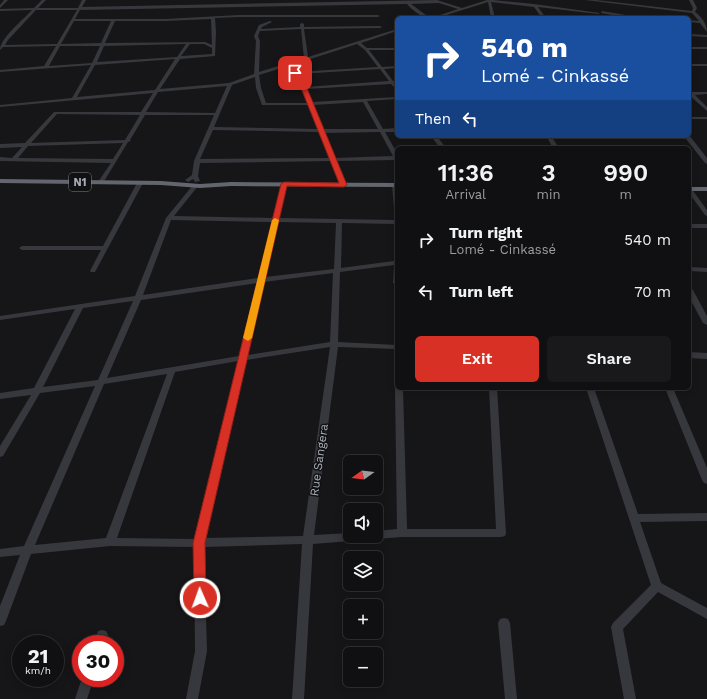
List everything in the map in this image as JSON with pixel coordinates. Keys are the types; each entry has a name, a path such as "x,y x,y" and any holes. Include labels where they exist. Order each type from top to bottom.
{"highway":[{"name":"N1","path":"0,181 395,185"},
{"path":"691,189 707,189"}],"street":[{"path":"0,6 6,0"},
{"path":"1,47 6,39 44,0"},
{"path":"46,68 84,0"},
{"path":"214,0 214,5 217,7"},
{"path":"292,4 295,0"},
{"path":"433,0 462,9"},
{"path":"490,0 493,16"},
{"path":"439,16 490,0 625,16"},
{"path":"587,0 608,1 693,12 698,16 707,31"},
{"path":"690,0 695,8 693,12"},
{"path":"0,6 36,9 79,9 158,6 217,7 408,1 438,2"},
{"path":"408,1 426,16"},
{"path":"597,16 608,1"},
{"path":"377,3 378,16 382,22 380,27"},
{"path":"292,4 299,15 303,28 306,58"},
{"path":"534,5 542,16"},
{"path":"73,20 299,15 378,16"},
{"path":"0,71 214,55 213,46 215,40 213,18"},
{"path":"74,99 94,64 114,19"},
{"path":"270,22 260,26 260,30 256,36 258,41 255,75 259,93 264,104 310,104 395,98"},
{"path":"691,22 704,25"},
{"path":"260,30 380,27 390,32"},
{"path":"0,106 230,84 306,58 395,31"},
{"path":"691,35 707,36"},
{"path":"378,36 395,36"},
{"path":"357,42 366,49 380,68 394,82"},
{"path":"1,47 205,43 213,46"},
{"path":"101,182 128,141 155,91 188,44"},
{"path":"691,48 707,48"},
{"path":"366,49 395,49"},
{"path":"289,64 304,88 344,185"},
{"path":"691,65 707,65"},
{"path":"295,73 395,68"},
{"path":"304,88 394,82"},
{"path":"0,621 27,551 138,298 169,218 191,184 197,161 213,128 217,114 230,84"},
{"path":"691,93 707,93"},
{"path":"691,95 707,110"},
{"path":"364,100 395,155"},
{"path":"13,160 56,113 217,114"},
{"path":"691,118 707,118"},
{"path":"213,128 322,131 395,130"},
{"path":"435,138 441,146"},
{"path":"688,138 707,162"},
{"path":"0,146 128,141"},
{"path":"197,161 395,158"},
{"path":"0,159 115,161"},
{"path":"93,271 140,183"},
{"path":"192,699 201,651 199,543 284,184"},
{"path":"691,192 707,214"},
{"path":"169,218 311,221 395,220"},
{"name":"Rue Sangera","path":"298,699 308,540 334,344 339,220"},
{"path":"691,226 707,226"},
{"path":"22,248 106,248"},
{"path":"0,318 261,280 395,263"},
{"path":"691,269 707,270"},
{"path":"691,294 707,323"},
{"path":"0,454 37,390 80,306"},
{"path":"0,396 102,382 334,344 395,347"},
{"path":"691,355 707,356"},
{"path":"110,542 172,370"},
{"path":"399,390 402,533"},
{"path":"383,534 402,533 501,533 493,390"},
{"path":"591,390 657,586 707,614"},
{"path":"670,390 707,480"},
{"path":"635,518 707,517"},
{"path":"0,554 110,542 199,543 343,537"},
{"path":"630,699 617,628 657,586"},
{"path":"504,624 511,699"},
{"path":"81,699 85,687"}],"slow traffic":[{"path":"248,338 275,220"}],"route":[{"path":"200,598 199,543 284,184 344,185 304,88 295,73"}]}
